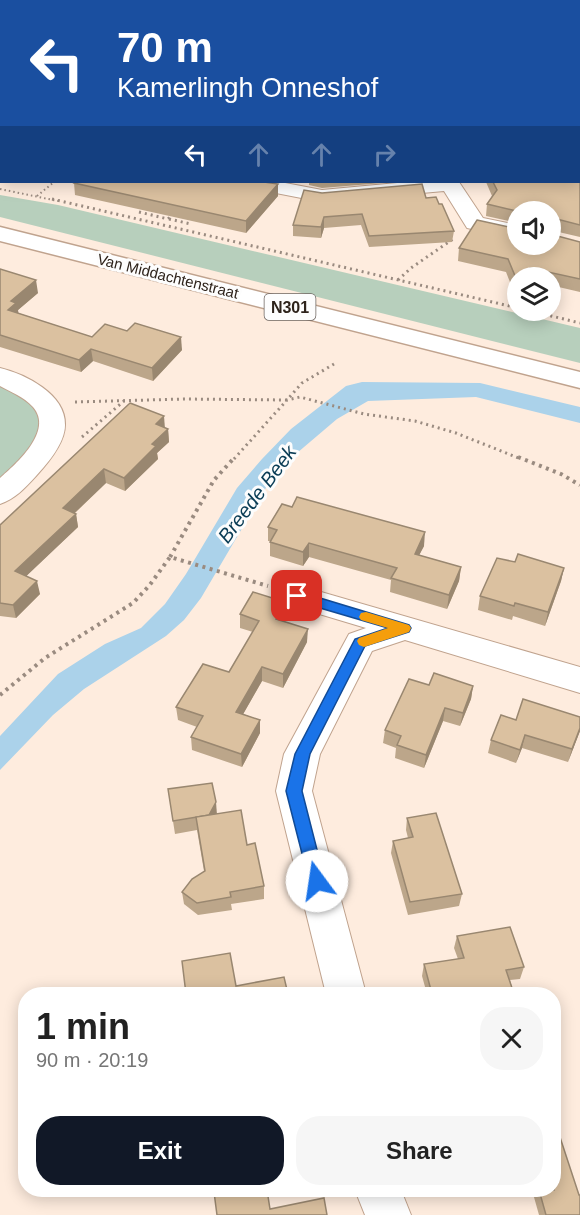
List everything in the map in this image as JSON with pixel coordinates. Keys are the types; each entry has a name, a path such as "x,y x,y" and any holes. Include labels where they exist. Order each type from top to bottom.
{"main road":[{"name":"Van Middachtenstraat","path":"0,234 580,380"}],"street":[{"path":"255,183 322,196 449,183 476,223 507,230"},
{"path":"0,376 45,404 52,418 48,442 24,474 0,495"},
{"path":"297,596 580,680"},
{"path":"344,987 294,791 302,754 360,643 404,628"},
{"path":"381,1197 388,1215"}],"path":[{"path":"37,196 53,183"},
{"path":"0,189 507,305"},
{"path":"168,219 176,211"},
{"path":"139,212 191,224"},
{"path":"150,222 156,216"},
{"path":"398,280 408,268 444,249 461,231 476,223"},
{"path":"561,318 580,323"},
{"path":"0,695 45,658 133,603 149,586 170,557 214,480 302,384 334,364"},
{"path":"45,404 124,400 287,400 300,397 364,414 415,421 456,433 551,470 580,485"},
{"path":"48,442 82,436 124,400"},
{"path":"170,557 234,575"}],"green space":[{"path":"0,195 58,205 507,311 507,321 550,321 580,328 580,363 0,217"},
{"path":"0,385 29,401 41,416 40,435 30,454 0,482"}],"water":[{"name":"Breede Beek","path":"362,382 480,383 580,407 580,423 476,397 368,401 337,419 297,453 267,486 201,598 184,620 166,636 84,689 53,715 0,770 0,736 58,674 105,644 141,628 165,604 186,574 237,488 262,459 291,429 346,386"}],"building":[{"path":"74,183 278,184 246,221"},
{"path":"494,183 580,183 580,225 561,220 561,201 507,201 507,209 487,204 497,190"},
{"path":"422,184 426,198 436,197 439,204 442,204 454,231 369,236 362,214 324,217 321,227 293,225 304,190 322,193"},
{"path":"477,220 507,227 507,255 561,255 561,237 580,242 580,279 561,275 561,267 511,267 508,259 459,248"},
{"path":"0,269 36,280 11,301 16,303 8,310 92,337 105,324 127,331 135,323 181,337 152,368 91,349 79,360 0,335"},
{"path":"130,403 164,416 156,424 168,429 152,444 156,446 124,478 104,469 63,508 76,514 15,571 37,581 13,605 0,603 0,525"},
{"path":"297,497 425,532 415,554 461,567 449,595 391,578 397,568 309,543 303,552 270,542 277,530 268,527 282,504 292,507"},
{"path":"518,554 564,568 548,612 515,603 514,606 480,596 497,558 515,562"},
{"path":"253,592 285,602 276,619 308,629 283,674 262,667 236,712 260,720 241,754 191,737 203,716 176,707 203,664 229,672 259,621 240,614"},
{"path":"434,673 473,686 463,713 445,708 426,755 397,745 401,736 385,730 409,679 429,685"},
{"path":"523,699 580,717 580,728 572,749 525,735 520,750 491,740 501,715 516,720"},
{"path":"212,783 216,802 209,815 173,821 168,789"},
{"path":"241,810 247,845 255,843 264,886 230,892 231,897 197,903 182,892 192,879 205,871 196,817"},
{"path":"436,813 462,894 410,902 393,841 413,837 407,818"},
{"path":"510,927 524,967 506,970 512,987 430,987 424,964 464,958 457,936"},
{"path":"230,953 236,986 284,977 286,987 185,987 182,961"},
{"path":"561,1140 580,1195 580,1215 546,1215 541,1197 561,1197"},
{"path":"215,1197 268,1197 270,1209 324,1198 327,1215 217,1215"}],"slow traffic":[{"path":"364,641 404,628 366,617"}],"route":[{"path":"297,596 404,628 360,643 302,754 294,791 317,881"}]}
